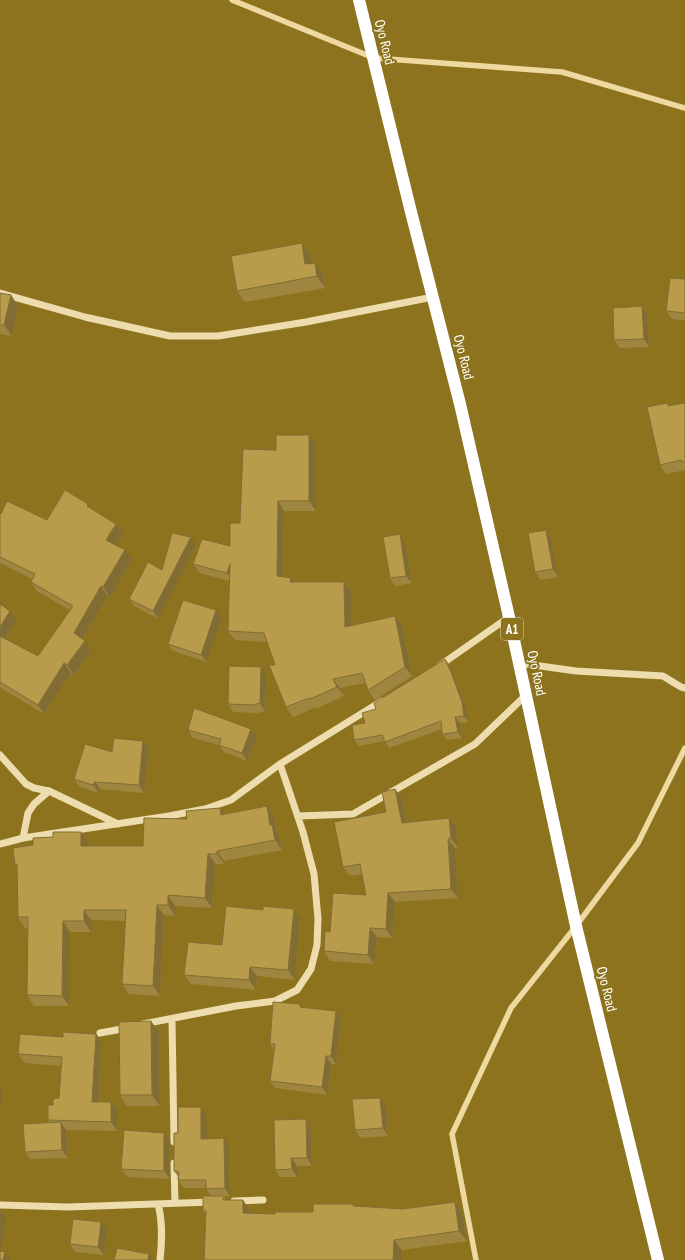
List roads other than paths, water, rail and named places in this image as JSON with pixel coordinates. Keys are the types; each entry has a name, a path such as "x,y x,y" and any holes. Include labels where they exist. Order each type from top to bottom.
{"highway":[{"name":"Oyo Road","path":"359,0 460,404 509,617 576,926 658,1260"}],"street":[{"path":"0,293 85,317 170,336 218,336 306,322 433,297"},
{"path":"435,668 509,617"},
{"path":"519,663 576,671 663,676 685,688"},
{"path":"298,816 353,814 475,744 526,695"},
{"path":"0,844 22,838 169,816 205,809 232,800 280,764 388,697"},
{"path":"0,755 26,784 34,788 49,791 118,824"},
{"path":"100,1033 236,1006 275,1001 297,990 311,969 317,945 318,920 314,874 304,832 280,764"},
{"path":"22,838 28,813 34,804 49,791"},
{"path":"172,1019 175,1203"},
{"path":"0,1205 68,1207 263,1200"},
{"path":"158,1204 162,1219 162,1244 160,1260"}],"waterway":[{"path":"232,0 374,58 562,72 685,108"},
{"path":"476,1260 452,1134 511,1008 576,926 638,843 685,748"}]}
